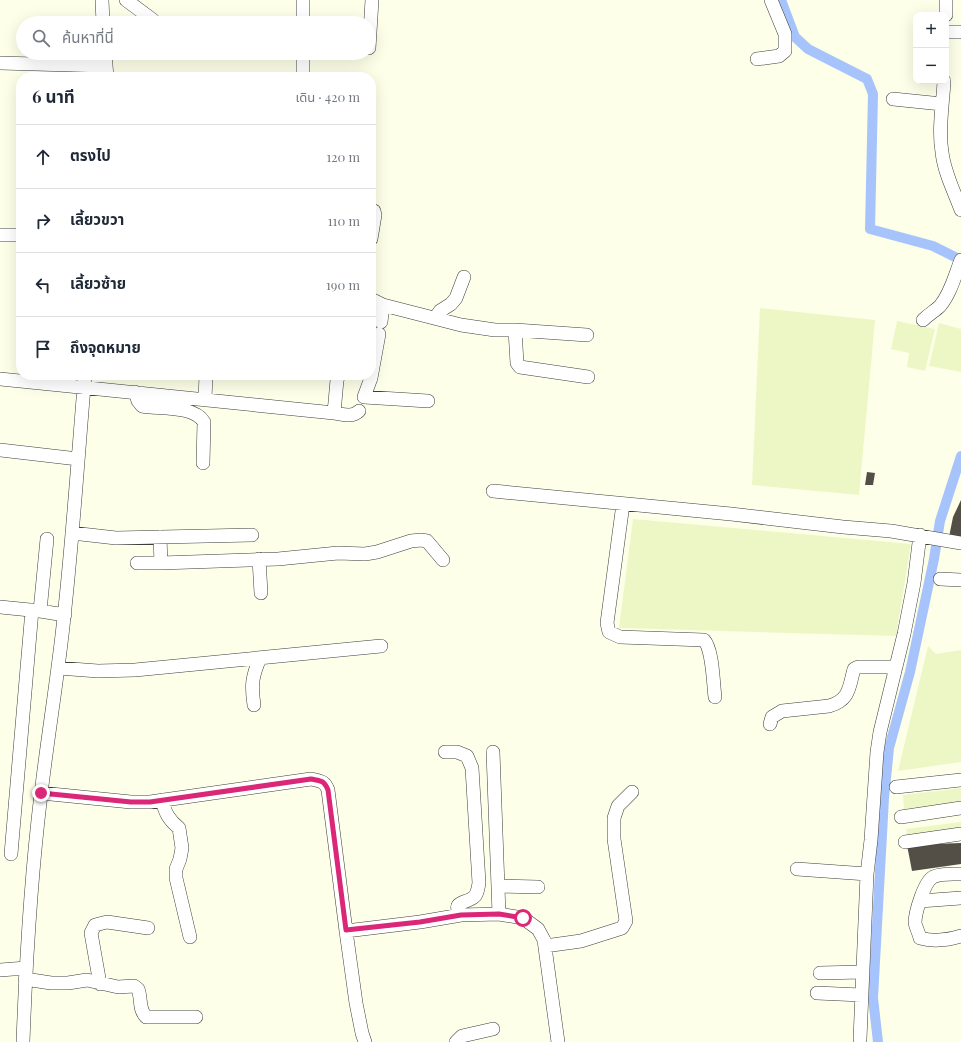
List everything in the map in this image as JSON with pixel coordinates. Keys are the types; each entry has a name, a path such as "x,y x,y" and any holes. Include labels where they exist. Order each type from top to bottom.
{"street":[{"path":"102,0 103,16"},
{"path":"126,0 148,16"},
{"path":"303,0 303,16"},
{"path":"371,16 372,0"},
{"path":"757,60 779,56 785,51 785,40 771,0"},
{"path":"946,0 946,12"},
{"path":"949,32 961,32"},
{"path":"303,60 303,72"},
{"path":"0,64 106,65"},
{"path":"944,84 940,132 942,152 944,165 957,188 961,210"},
{"path":"893,98 942,104"},
{"path":"0,235 16,235"},
{"path":"923,320 928,314 939,307 948,294 960,262"},
{"path":"435,318 440,311 451,304 456,298 464,277"},
{"path":"376,302 383,305 478,328 586,335"},
{"path":"376,350 383,305"},
{"path":"515,330 517,363 520,367 588,377"},
{"path":"0,379 16,379"},
{"path":"58,380 84,381 135,392 334,413 350,416 357,414 359,411"},
{"path":"205,399 206,380"},
{"path":"334,413 337,380"},
{"path":"370,380 364,398 428,401"},
{"path":"23,1042 26,973 35,848 65,615 84,381"},
{"path":"135,392 138,401 142,406 189,411 201,418 204,422 203,463"},
{"path":"0,450 78,459"},
{"path":"493,491 891,531 961,543"},
{"path":"623,504 607,628 609,632 620,637 704,640 708,644 715,697"},
{"path":"72,533 116,538 252,535"},
{"path":"860,1039 867,874 877,752 904,634 923,536"},
{"path":"160,537 161,563"},
{"path":"10,854 36,610 47,539"},
{"path":"137,563 259,560 338,553 365,554 377,552 411,540 427,541 443,560"},
{"path":"259,560 260,593"},
{"path":"940,579 961,580"},
{"path":"0,607 36,610 65,615"},
{"path":"58,668 98,671 135,670 381,646"},
{"path":"254,705 252,687 253,673 260,658"},
{"path":"770,724 772,717 782,710 829,706 836,704 846,695 851,685 854,670 858,667 896,667"},
{"path":"445,752 457,752 467,756 472,768 479,883 478,890 474,897 460,903 457,907 461,915"},
{"path":"493,752 499,914"},
{"path":"41,793 131,802 150,802 311,779 321,781 326,784 356,1003 365,1042"},
{"path":"896,787 961,780"},
{"path":"545,946 581,941 622,928 626,921 614,840 614,818 618,806 632,792"},
{"path":"162,800 170,820 179,828 182,848 176,869 176,878 190,937"},
{"path":"901,817 961,808"},
{"path":"905,842 961,834"},
{"path":"797,869 867,874"},
{"path":"961,874 946,874 934,877 928,881 920,901 915,923 920,938 939,940 961,936"},
{"path":"498,886 538,887"},
{"path":"920,901 961,898"},
{"path":"346,930 420,922 461,915 499,914 523,918 538,928 544,940 558,1042"},
{"path":"100,984 91,933 95,925 107,922 148,928"},
{"path":"0,970 26,973 51,983 68,983 87,980 118,987 134,986 138,989 140,994 140,1008 146,1017 196,1017"},
{"path":"820,974 862,972"},
{"path":"817,993 861,995"},
{"path":"456,1042 462,1036 493,1029"}],"green space":[{"path":"760,308 875,320 859,495 752,485"},
{"path":"897,321 935,329 925,371 907,367 909,353 891,349"},
{"path":"939,323 961,329 961,372 929,366"},
{"path":"633,519 911,544 896,636 619,628"},
{"path":"928,646 936,654 961,650 961,762 898,771"},
{"path":"961,788 961,802 904,809 903,795"},
{"path":"961,822 961,832 908,839 906,829"}],"building":[{"path":"867,472 875,473 873,485 865,485"},
{"path":"961,500 961,539 949,537 953,517"},
{"path":"961,843 961,864 912,871 907,845"}],"waterway":[{"path":"781,0 795,37 808,49 867,79 873,94 870,229 933,246 961,260"},
{"path":"878,1042 873,998 884,798 889,748 910,672 934,559 940,521 961,456"}],"route":[{"path":"41,793 131,802 150,802 311,779 321,781 326,784 328,790 346,930 420,922 461,915 499,914 523,918"}]}
